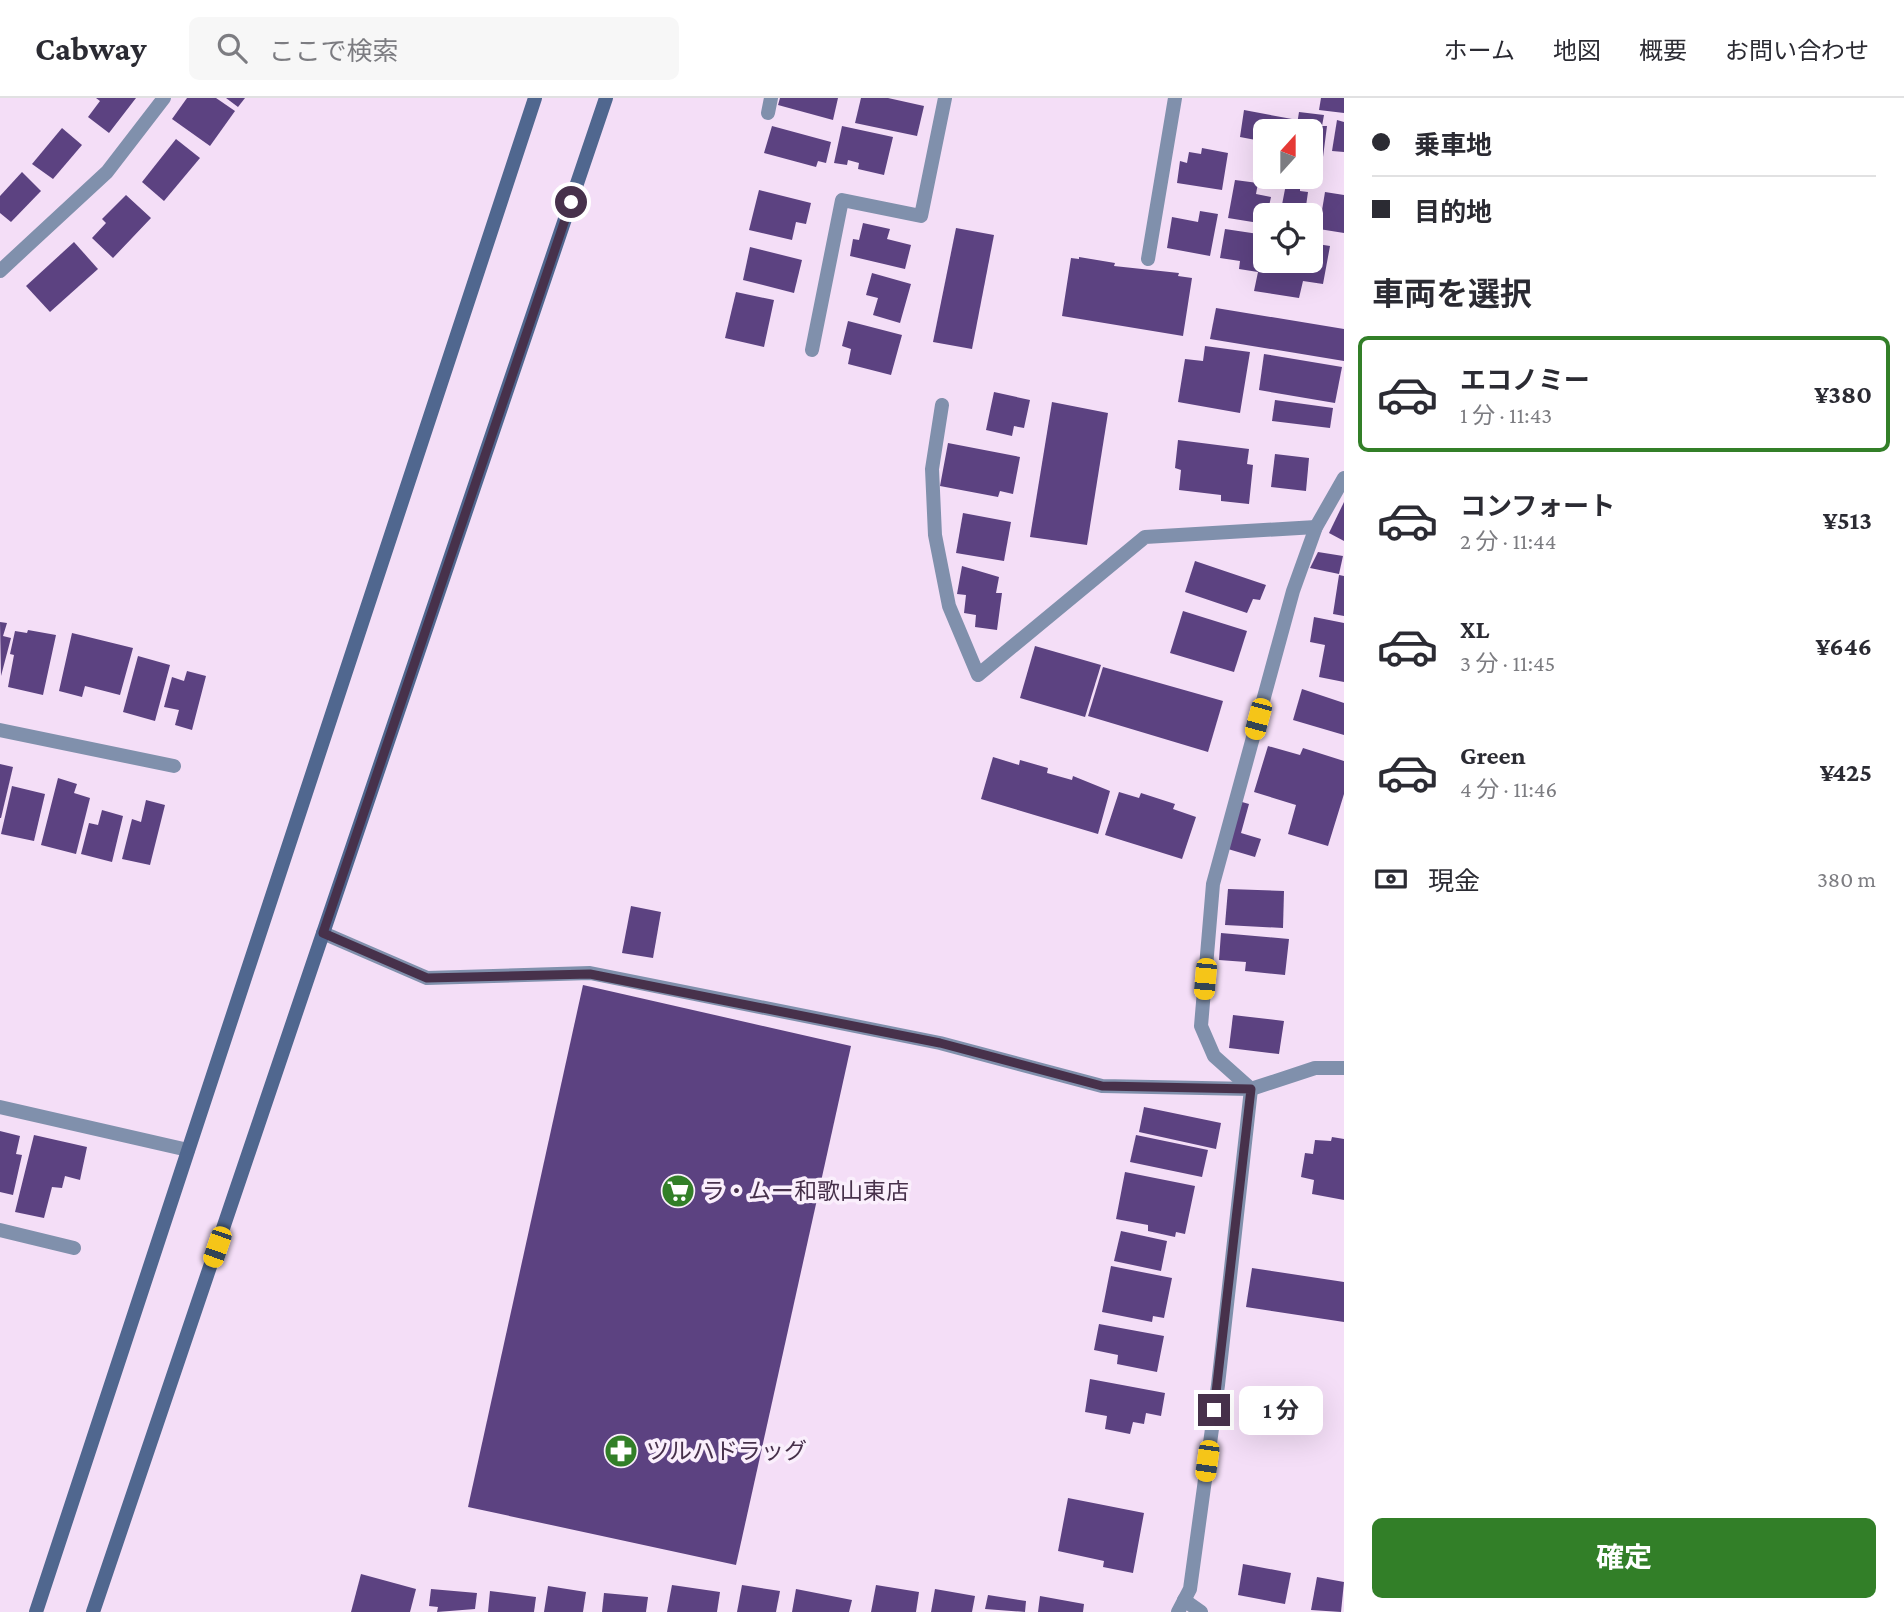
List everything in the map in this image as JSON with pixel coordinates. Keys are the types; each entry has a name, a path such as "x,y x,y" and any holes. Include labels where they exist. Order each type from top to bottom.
{"street":[{"path":"0,271 107,172 164,98"},
{"path":"36,1612 535,98"},
{"path":"93,1612 606,98"},
{"path":"768,113 771,98"},
{"path":"813,350 842,200 921,216 945,98"},
{"path":"1148,259 1175,98"},
{"path":"943,405 932,469 935,535 949,606 978,675 1145,537 1316,527"},
{"path":"1251,1089 1214,1056 1201,1026 1213,884 1293,591 1316,527 1344,478"},
{"path":"0,730 174,766"},
{"path":"323,933 427,978 590,974 940,1043 1102,1086 1251,1089 1315,1068 1344,1068"},
{"path":"1201,1612 1181,1606 1190,1588 1216,1398 1251,1089"},
{"path":"0,1107 188,1150"},
{"path":"0,1230 74,1248"}],"building":[{"path":"96,98 136,98 109,133 88,117 100,101"},
{"path":"187,98 216,98 235,111 210,146 172,119"},
{"path":"226,98 245,98 238,107"},
{"path":"780,98 838,98 833,120 778,105"},
{"path":"861,98 888,98 924,106 917,136 855,123"},
{"path":"1321,98 1344,98 1344,113 1319,110"},
{"path":"1244,110 1292,119 1253,119 1253,139 1240,137"},
{"path":"1299,112 1324,115 1323,120 1298,119"},
{"path":"1337,120 1344,122 1344,152 1332,151"},
{"path":"772,126 831,142 826,163 818,161 816,167 764,153"},
{"path":"842,126 893,137 884,175 858,169 859,163 848,160 847,165 834,163"},
{"path":"1323,126 1327,126 1323,157"},
{"path":"62,128 82,145 53,179 32,164"},
{"path":"176,139 200,158 164,201 142,182"},
{"path":"1202,148 1228,153 1222,190 1177,183 1180,161 1187,163 1189,152 1201,154"},
{"path":"22,172 41,191 11,222 0,213 0,196"},
{"path":"1235,180 1253,182 1253,189 1257,189 1256,194 1271,197 1270,203 1253,203 1253,222 1228,218"},
{"path":"1285,189 1308,192 1306,203 1282,203"},
{"path":"759,190 811,203 806,224 796,222 792,240 749,230"},
{"path":"1325,192 1344,195 1344,233 1323,230"},
{"path":"126,195 151,218 113,258 92,238 106,223 102,219"},
{"path":"1200,211 1218,214 1210,256 1167,248 1172,217 1198,222"},
{"path":"863,223 890,229 887,239 911,245 905,269 850,256 853,239 859,240"},
{"path":"956,228 994,235 972,349 933,342"},
{"path":"1225,229 1253,233 1253,271 1239,269 1240,261 1220,258"},
{"path":"74,242 98,269 50,312 26,286"},
{"path":"1323,245 1330,246 1323,284 1303,281 1299,298 1254,291 1258,273 1323,273"},
{"path":"750,247 802,260 794,293 743,280"},
{"path":"1071,258 1115,263 1114,266 1179,273 1178,276 1192,278 1183,336 1062,316"},
{"path":"872,273 911,284 900,323 873,315 878,298 866,295"},
{"path":"736,292 774,300 764,347 725,338"},
{"path":"1216,308 1344,329 1344,361 1210,339"},
{"path":"848,321 902,335 891,375 848,364 851,349 842,346"},
{"path":"1205,346 1250,352 1240,413 1178,402 1185,359 1203,361"},
{"path":"1264,354 1342,367 1335,403 1259,390"},
{"path":"994,392 1030,400 1024,428 1014,426 1012,436 986,430"},
{"path":"1275,400 1333,408 1330,428 1272,421"},
{"path":"1052,402 1108,413 1087,545 1030,537"},
{"path":"1178,440 1249,449 1247,464 1253,465 1249,504 1221,501 1221,495 1179,490 1181,470 1175,468"},
{"path":"948,443 1020,457 1013,494 1000,491 998,497 940,486"},
{"path":"1275,454 1309,458 1306,491 1271,487"},
{"path":"1344,502 1344,541 1329,533"},
{"path":"963,513 1011,522 1004,561 956,553"},
{"path":"1318,552 1343,556 1339,574 1310,568"},
{"path":"1195,561 1266,585 1260,600 1253,599 1247,613 1185,592"},
{"path":"962,566 999,577 996,593 1002,593 997,630 975,627 976,615 964,613 966,595 957,594"},
{"path":"1339,575 1344,576 1344,616 1333,614"},
{"path":"1183,611 1247,631 1234,672 1170,653"},
{"path":"1314,617 1344,623 1344,682 1319,677 1325,645 1310,642"},
{"path":"0,622 7,623 3,636 11,638 1,676"},
{"path":"28,630 56,635 43,695 8,687 14,655 10,654 15,631 27,633"},
{"path":"72,633 133,648 120,695 85,686 82,697 59,691"},
{"path":"1035,646 1101,665 1085,717 1020,698"},
{"path":"138,656 170,665 155,721 123,712"},
{"path":"1103,667 1223,701 1208,752 1088,716"},
{"path":"187,671 206,676 192,730 175,725 179,710 164,707 172,677 184,681"},
{"path":"1302,689 1344,703 1344,735 1293,720"},
{"path":"1268,746 1300,755 1303,748 1344,761 1344,794 1328,846 1288,834 1296,805 1254,792"},
{"path":"993,757 1019,765 1020,760 1048,768 1047,773 1072,780 1073,776 1110,791 1098,834 981,799"},
{"path":"0,764 13,767 1,818 0,818"},
{"path":"58,778 77,784 74,793 90,798 76,854 41,845"},
{"path":"12,786 45,794 34,841 1,834"},
{"path":"1119,792 1139,798 1141,793 1175,804 1173,809 1196,817 1182,859 1105,835"},
{"path":"146,800 165,805 150,865 122,859 132,819 141,822"},
{"path":"1242,802 1249,804 1241,833 1261,839 1255,857 1228,849"},
{"path":"102,810 123,816 112,862 81,854 89,823 98,825"},
{"path":"1228,889 1284,891 1283,928 1225,925"},
{"path":"631,906 661,912 653,958 622,953"},
{"path":"1221,933 1289,939 1285,975 1245,971 1246,962 1219,960"},
{"name":"ラ・ムー和歌山東店","path":"583,985 851,1046 736,1565 468,1507"},
{"path":"1233,1015 1284,1021 1279,1054 1229,1048"},
{"path":"1144,1107 1221,1123 1216,1149 1139,1132"},
{"path":"0,1131 20,1136 16,1154 22,1155 13,1195 0,1192"},
{"path":"34,1135 87,1147 80,1180 65,1176 62,1188 52,1187 44,1218 15,1212"},
{"path":"1136,1135 1208,1150 1202,1177 1130,1162"},
{"path":"1332,1137 1344,1139 1344,1200 1312,1194 1314,1180 1301,1177 1305,1153 1313,1154 1315,1140 1331,1141"},
{"path":"1125,1172 1195,1186 1185,1234 1176,1232 1175,1237 1148,1231 1148,1225 1116,1219"},
{"path":"1121,1231 1167,1241 1161,1271 1114,1261"},
{"path":"1111,1266 1172,1278 1164,1318 1153,1316 1152,1322 1102,1312"},
{"path":"1252,1268 1344,1282 1344,1322 1246,1307"},
{"path":"1099,1324 1164,1336 1157,1372 1117,1364 1118,1355 1094,1350"},
{"path":"1090,1379 1165,1393 1161,1416 1146,1413 1144,1424 1133,1422 1130,1434 1105,1429 1107,1416 1085,1412"},
{"path":"1068,1498 1144,1513 1133,1573 1103,1567 1104,1561 1058,1551"},
{"path":"1243,1564 1291,1573 1285,1604 1238,1595"},
{"path":"361,1574 416,1589 410,1612 351,1612"},
{"path":"1317,1577 1344,1582 1341,1612 1311,1610"},
{"path":"672,1585 720,1592 717,1612 667,1612"},
{"path":"742,1585 780,1591 776,1612 737,1612"},
{"path":"876,1585 919,1592 916,1612 871,1612"},
{"path":"548,1586 586,1592 583,1612 544,1612"},
{"path":"431,1589 477,1593 475,1609 437,1612 438,1607 429,1606"},
{"path":"796,1589 852,1600 849,1612 792,1612"},
{"path":"935,1589 975,1596 972,1612 931,1612"},
{"path":"490,1591 536,1597 534,1612 488,1612"},
{"path":"604,1593 648,1597 646,1612 602,1612"},
{"path":"988,1595 1026,1601 1025,1612 985,1609"},
{"path":"1040,1596 1084,1604 1083,1612 1038,1612"}],"place":[{"name":"ラ・ムー和歌山東店","path":"678,1191"},
{"name":"ツルハドラッグ","path":"621,1451"}],"route":[{"path":"571,202 323,933 427,978 590,974 940,1043 1102,1086 1251,1089 1214,1410"}]}
